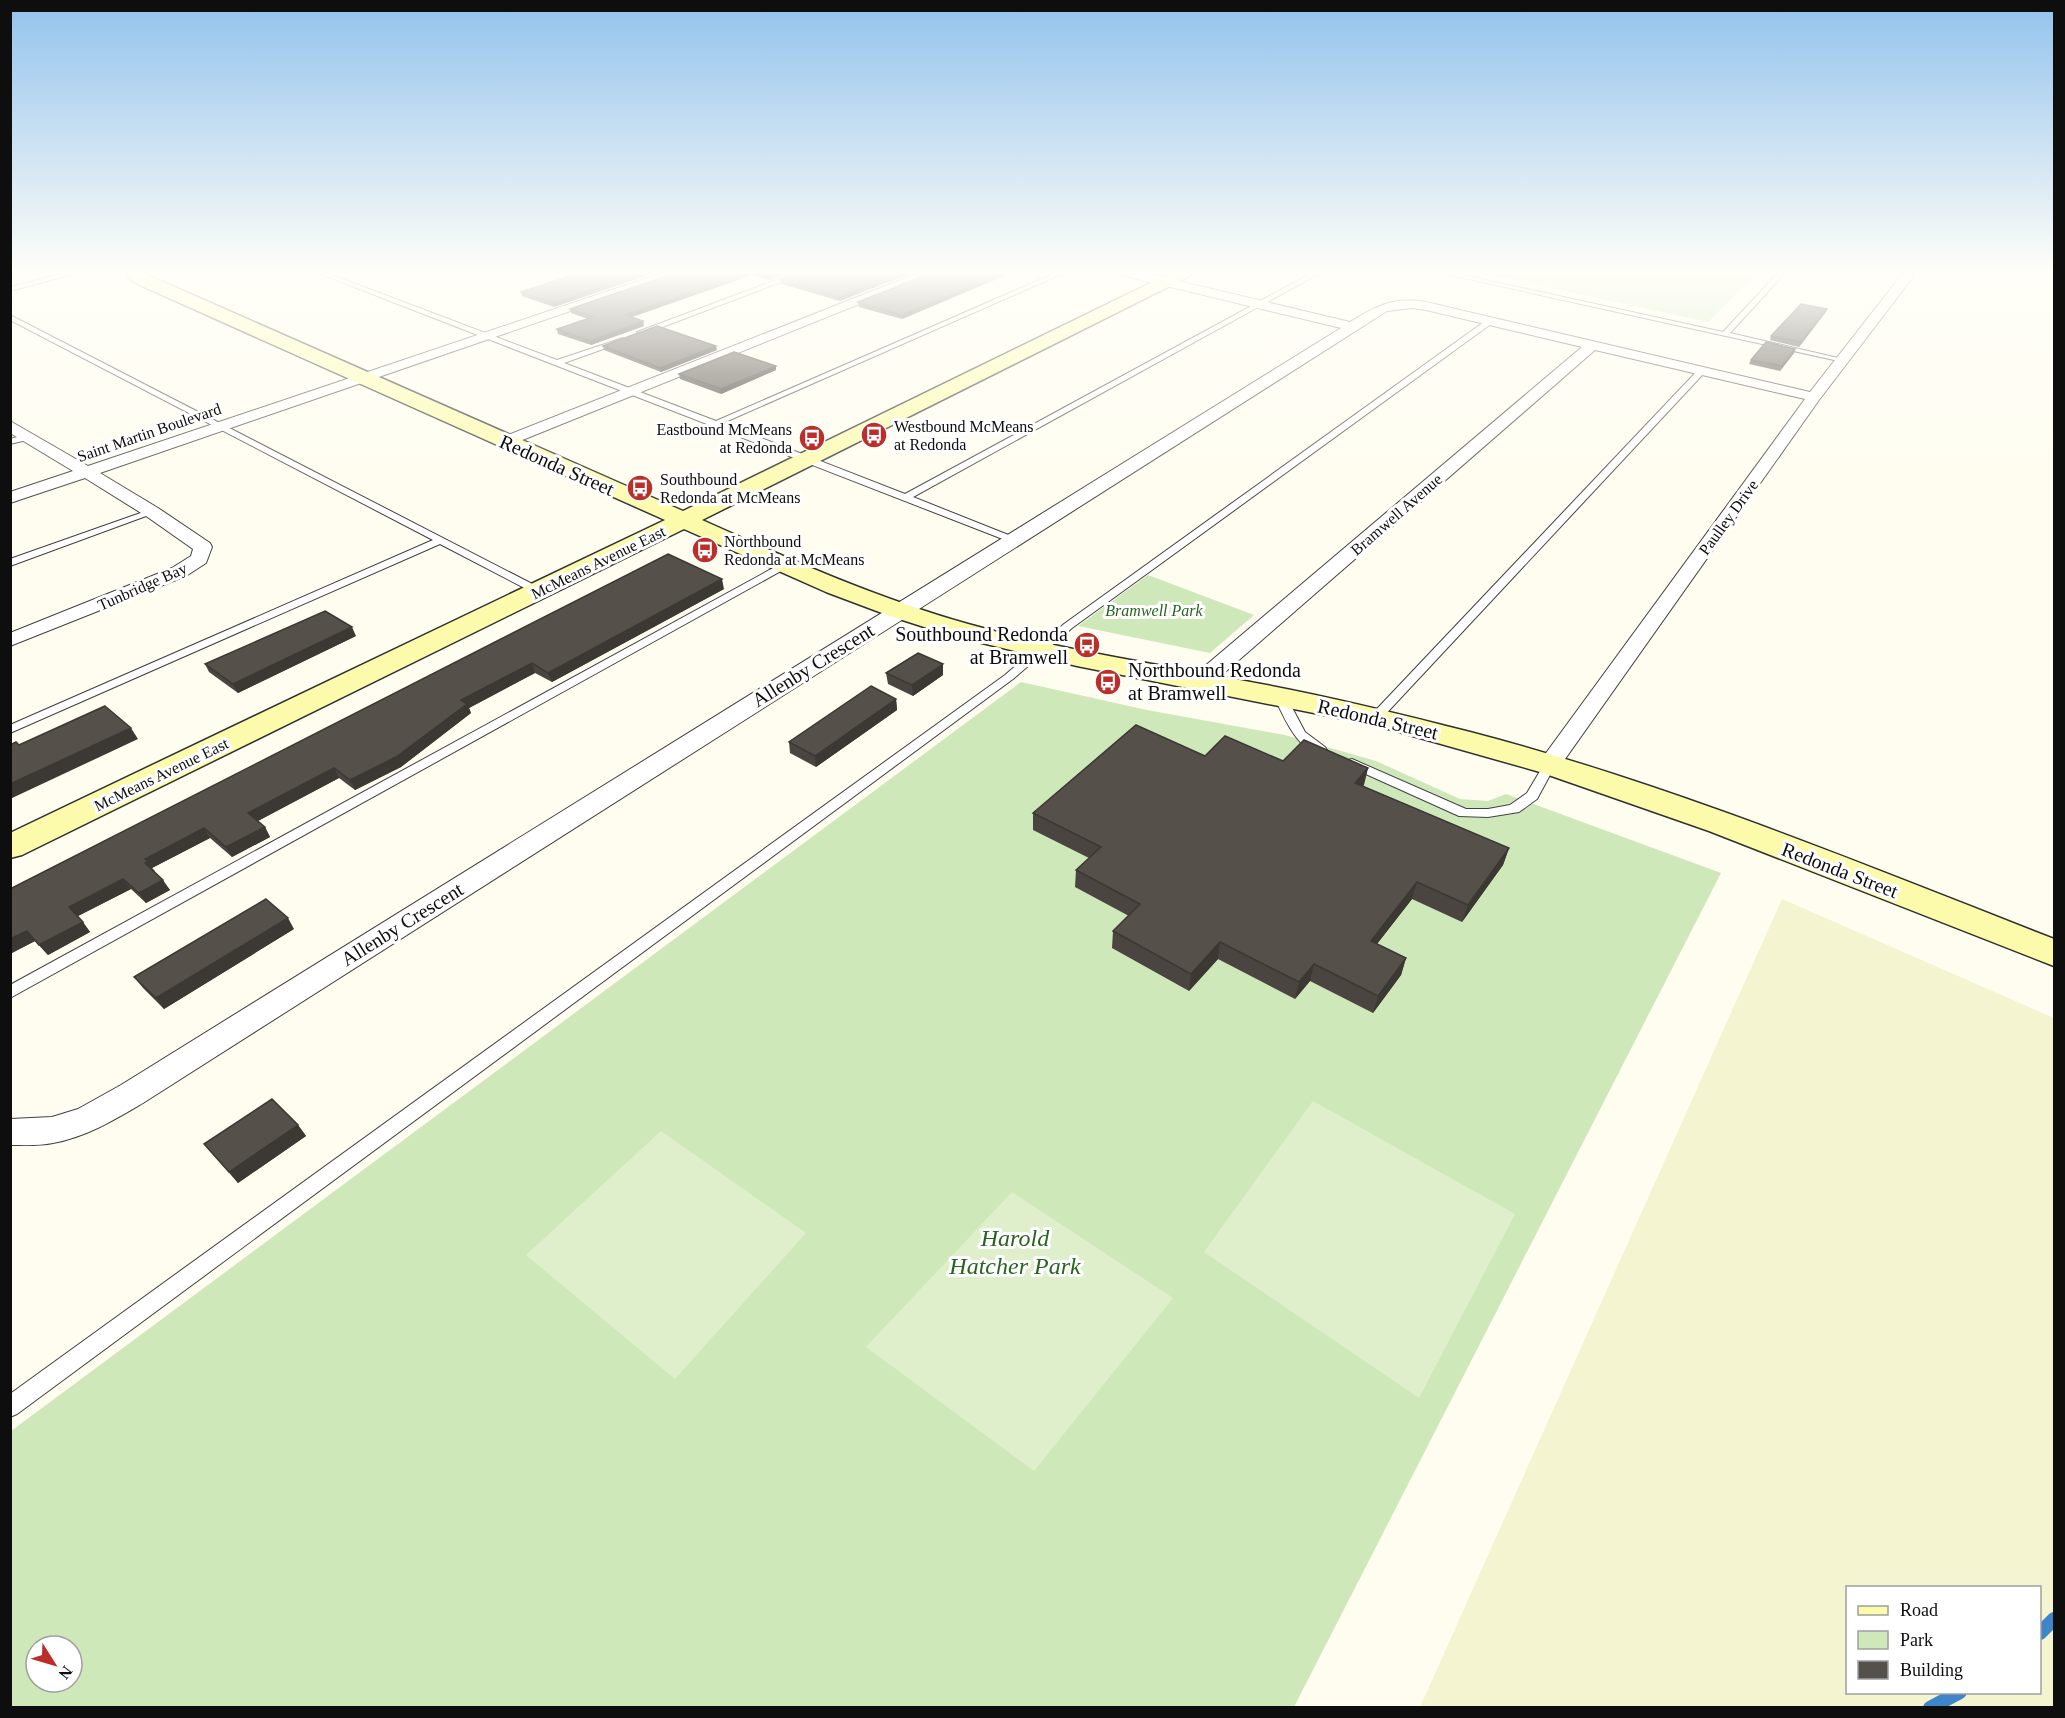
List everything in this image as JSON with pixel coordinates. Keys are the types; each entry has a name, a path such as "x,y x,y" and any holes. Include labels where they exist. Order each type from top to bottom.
{"street":[{"name":"Redonda Street","path":"305,353 504,442 900,611 1040,651 1377,717 1550,764 1803,855 2055,952"},
{"name":"Saint Martin Boulevard","path":"10,498 439,353"},
{"path":"504,442 729,353"},
{"name":"McMeans Avenue East","path":"10,847 684,520 1021,353"},
{"name":"Allenby Crescent","path":"10,1132 52,1130 87,1120 132,1094 1311,353"},
{"name":"Bramwell Avenue","path":"1200,682 1582,353"},
{"name":"Allenby Crescent","path":"1628,353 1814,397"},
{"name":"Paulley Drive","path":"1550,764 1814,397 1848,353"},
{"name":"Tunbridge Bay","path":"10,426 152,512 203,547 199,559 179,572 10,640"}],"lane":[{"path":"80,353 538,591"},
{"path":"530,353 1013,540"},
{"path":"557,363 584,353"},
{"path":"716,424 878,353"},
{"path":"905,498 1169,353"},
{"path":"10,1407 1009,677 1068,626 1446,353"},
{"path":"1812,353 1843,360"},
{"path":"1377,717 1702,370"},
{"path":"10,442 28,436"},
{"path":"10,564 152,512"},
{"path":"10,730 439,541"},
{"path":"10,992 786,564"},
{"path":"1281,698 1296,730 1309,745 1464,813 1488,813 1514,809 1532,796 1550,764"}],"green space":[{"name":"Bramwell Park","path":"1148,575 1254,615 1210,653 1078,626"},
{"name":"Harold Hatcher Park","path":"1021,682 1147,710 1285,735 1376,761 1460,799 1488,801 1506,794 1721,873 1294,1707 11,1708 11,1431"},
{"path":"1782,899 2054,1018 2054,1707 1420,1707"},
{"path":"1313,1101 1515,1214 1419,1398 1204,1252"},
{"path":"661,1131 806,1233 675,1379 526,1255"},
{"path":"1012,1192 1173,1298 1034,1471 866,1347"}],"building":[{"path":"622,353 698,353 660,368"},
{"path":"731,353 776,366 721,389 679,374"},
{"path":"1757,353 1792,353 1782,366 1751,360"},
{"path":"668,554 722,579 548,673 532,663 461,700 467,704 396,757 350,780 334,768 248,813 265,827 226,847 204,828 145,859 148,861 145,863 163,880 139,893 123,879 69,907 83,922 39,945 27,931 10,939 10,889"},
{"path":"325,611 352,627 233,684 205,664"},
{"path":"918,653 943,664 912,685 886,673"},
{"path":"871,686 896,699 815,756 789,742"},
{"path":"105,706 131,728 10,784 10,745 16,742 19,745"},
{"path":"1136,725 1205,756 1225,736 1283,761 1304,740 1368,768 1355,783 1509,848 1468,905 1417,882 1371,941 1406,958 1378,996 1314,964 1299,982 1220,942 1191,974 1113,931 1140,904 1076,870 1101,847 1033,813"},
{"path":"266,899 288,918 156,998 134,977"},
{"path":"272,1099 298,1125 229,1172 204,1144"}],"waterway":[{"path":"2041,1632 2054,1619"},
{"path":"1930,1708 1956,1694"}],"place":[{"name":"Westbound McMeans at Redonda","path":"874,435"},
{"name":"Eastbound McMeans at Redonda","path":"812,438"},
{"name":"Southbound Redonda at McMeans","path":"640,488"},
{"name":"Northbound Redonda at McMeans","path":"705,550"},
{"name":"Southbound Redonda at Bramwell","path":"1087,645"},
{"name":"Northbound Redonda at Bramwell","path":"1108,682"}]}
